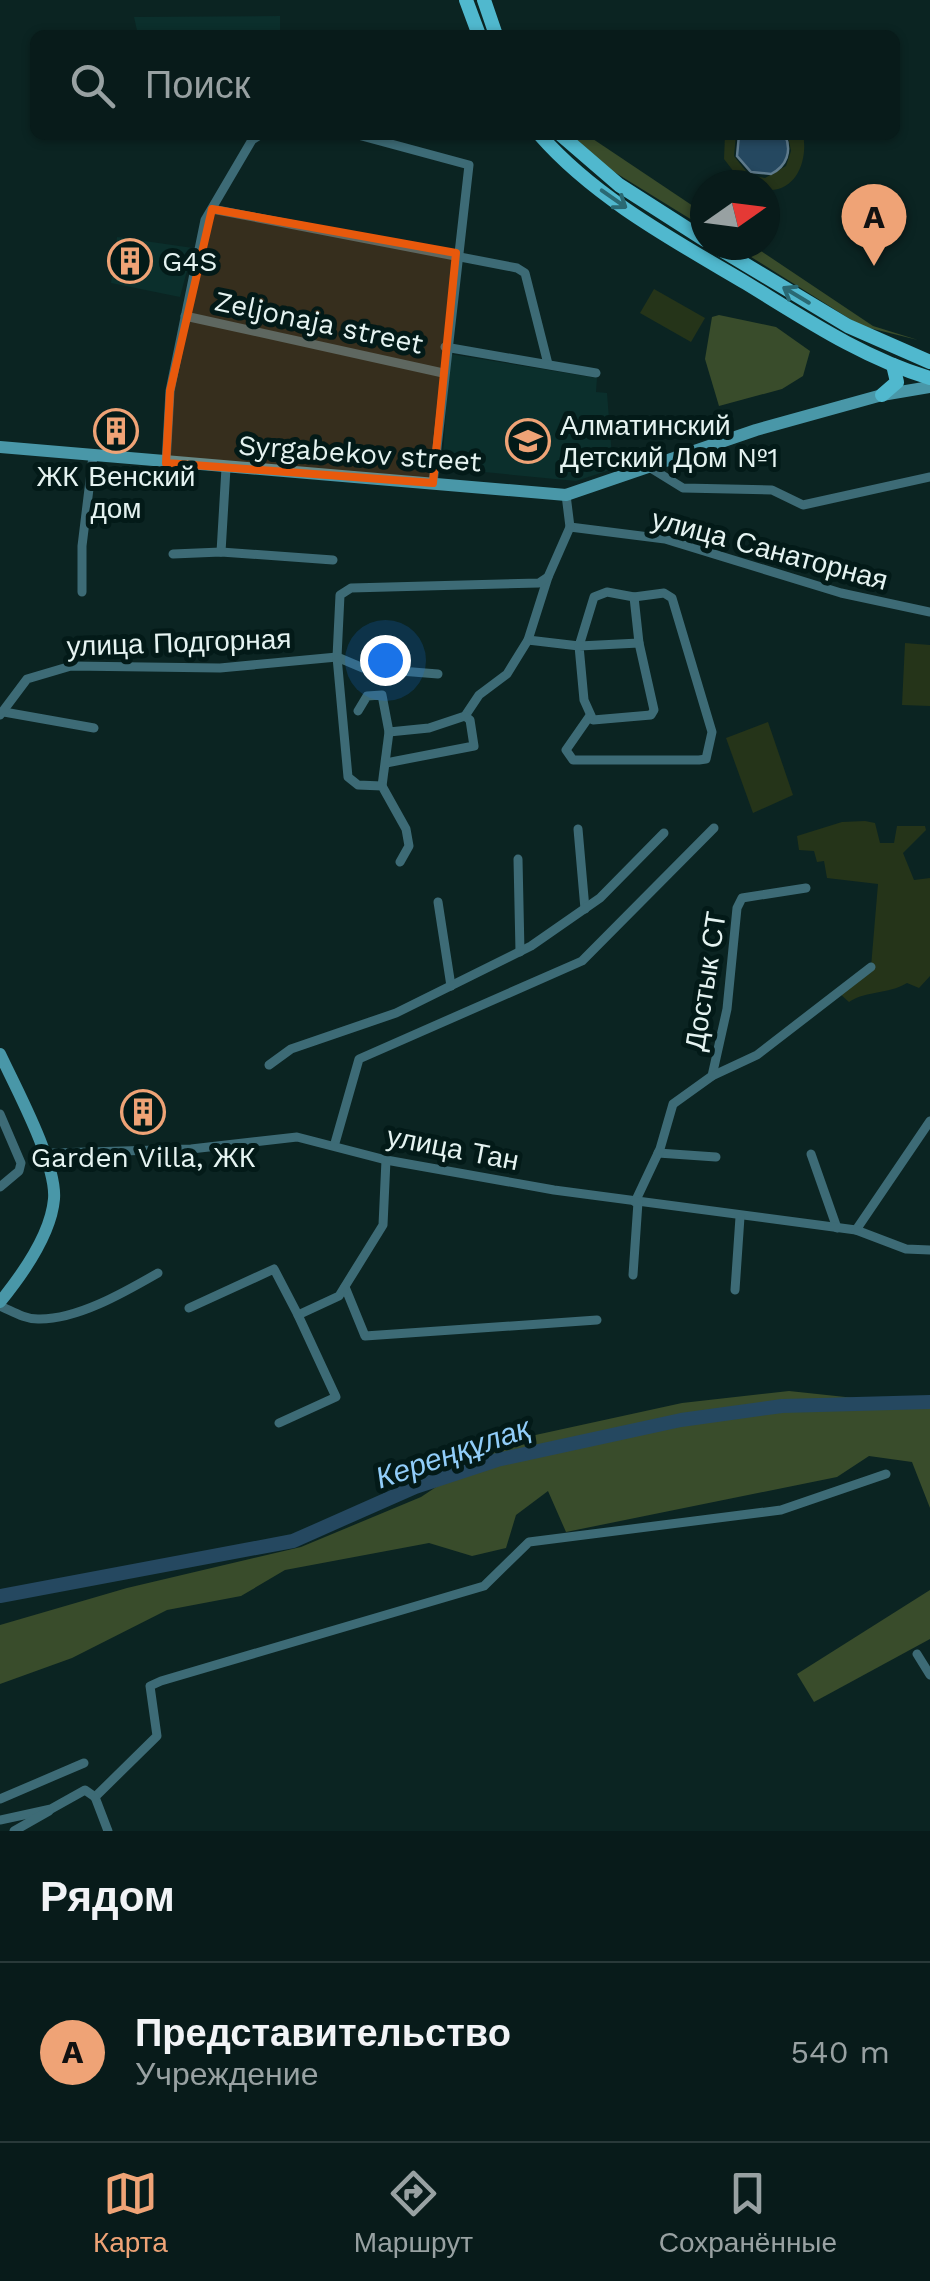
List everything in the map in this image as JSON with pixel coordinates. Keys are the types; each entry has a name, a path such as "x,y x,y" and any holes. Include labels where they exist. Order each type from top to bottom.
{"main road":[{"path":"466,0 476,30"},
{"path":"484,0 494,30"},
{"path":"545,140 582,176 646,221 830,334 892,365 930,378"},
{"path":"567,140 619,184 690,230"},
{"path":"739,260 881,342 930,362"},
{"path":"882,395 897,382 892,365"}],"street":[{"path":"166,463 170,390 205,220 252,140"},
{"path":"376,140 469,165 432,482"},
{"path":"212,208 456,254 525,273 548,364"},
{"name":"Zeljonaja street","path":"184,316 443,373"},
{"path":"446,346 596,373"},
{"name":"Syrgabekov street","path":"0,447 566,495 882,395 930,387"},
{"path":"82,592 82,546 92,456"},
{"name":"улица Санаторная","path":"649,467 683,488 772,490 803,505 930,477"},
{"path":"221,552 226,468"},
{"path":"390,732 429,728 465,716 479,696 507,674 528,640 548,576 570,528 566,495"},
{"name":"улица Санаторная","path":"570,528 665,538 841,593 930,612"},
{"path":"173,554 221,552 333,560"},
{"path":"382,786 358,786 348,778 336,657 337,617 345,589 539,583 548,576"},
{"path":"607,592 634,597 664,593 672,598 712,732 706,759 573,760 566,750 589,717 579,646 594,597 607,592"},
{"path":"589,717 652,715 652,694 639,643 634,597"},
{"path":"528,640 579,646 639,643"},
{"name":"улица Подгорная","path":"2,713 28,678 60,667 220,668 336,657 364,668 438,674"},
{"path":"358,711 367,696 382,694 390,732 382,786 406,829 409,846 400,862"},
{"path":"2,713 94,728"},
{"path":"386,762 474,746 470,720 465,716"},
{"path":"335,1143 358,1059 582,962 714,828"},
{"path":"578,829 585,910"},
{"path":"269,1065 291,1049 396,1013 520,952 585,910 664,833"},
{"path":"518,859 520,952"},
{"name":"Достык СТ","path":"712,1076 727,1010 737,908 742,898 806,888"},
{"path":"438,902 450,986"},
{"name":"Достык СТ","path":"637,1202 673,1104 712,1076 757,1055 871,967"},
{"path":"0,1054 6,1079 44,1160 54,1198 38,1244 0,1304 30,1318 52,1318 101,1301 158,1273"},
{"path":"0,1114 20,1163 19,1172 0,1187"},
{"path":"856,1230 930,1121"},
{"name":"улица Тан","path":"44,1160 53,1153 191,1149 281,1136 335,1143 386,1160 637,1202 856,1230 906,1249 930,1250"},
{"path":"658,1152 716,1156"},
{"path":"812,1154 838,1228"},
{"path":"298,1316 339,1296 384,1225 386,1160"},
{"path":"633,1276 637,1202"},
{"path":"735,1290 740,1216"},
{"path":"189,1308 274,1268 336,1397 279,1423"},
{"path":"345,1287 366,1336 598,1320"},
{"path":"96,1797 157,1736 150,1686 161,1680 484,1586 530,1542 781,1510 886,1474"},
{"path":"917,1654 930,1675"},
{"path":"0,1799 84,1762"},
{"path":"14,1831 27,1828 50,1809 85,1790 96,1797 108,1831"},
{"path":"0,1820 50,1809"}],"highlighted area":[{"path":"212,209 456,253 433,483 166,463 170,391"}],"shaded area":[{"path":"280,16 280,30 137,30 134,17"},
{"path":"577,140 594,140 690,204 690,219 611,170"},
{"path":"725,140 736,140 734,156 745,170 732,170 724,159"},
{"path":"789,140 803,140 799,171 780,189 779,170 786,166 791,151"},
{"path":"117,237 193,248 180,297 111,283"},
{"path":"756,260 774,260 873,326 918,340 861,326"},
{"path":"654,289 705,318 691,342 640,313"},
{"path":"719,315 776,327 810,351 803,376 782,389 719,406 705,359 712,317"},
{"name":"Алматинский Детский Дом №1","path":"450,354 597,378 596,392 607,393 613,469 576,481 442,468"},
{"path":"905,643 930,645 930,706 902,705"},
{"path":"768,722 793,795 753,813 726,738"},
{"path":"842,822 875,823 880,843 894,843 897,826 925,826 926,830 903,853 914,880 930,878 930,976 919,988 907,983 849,1002 839,993 871,967 878,884 827,878 824,861 817,862 814,851 799,850 797,836"},
{"path":"789,1391 930,1406 930,1508 912,1462 869,1456 837,1477 566,1532 548,1491 516,1515 506,1548 472,1556 429,1543 285,1570 241,1596 167,1610 72,1658 0,1684 0,1625 127,1588 301,1547 421,1497 504,1442 682,1403"},
{"path":"930,1590 930,1639 814,1702 797,1674"}],"water":[{"path":"739,140 786,140 787,158 777,170 749,170 737,156"}],"waterway":[{"name":"Кереңқұлақ","path":"0,1596 293,1541 415,1487 497,1460 681,1420 782,1406 930,1402"}],"place":[{"name":"G4S","path":"130,261"},
{"name":"Представительство","path":"874,266"},
{"name":"ЖК Венский дом","path":"116,431"},
{"name":"Алматинский Детский Дом №1","path":"528,441"},
{"name":"Garden Villa, ЖК","path":"143,1112"}]}
